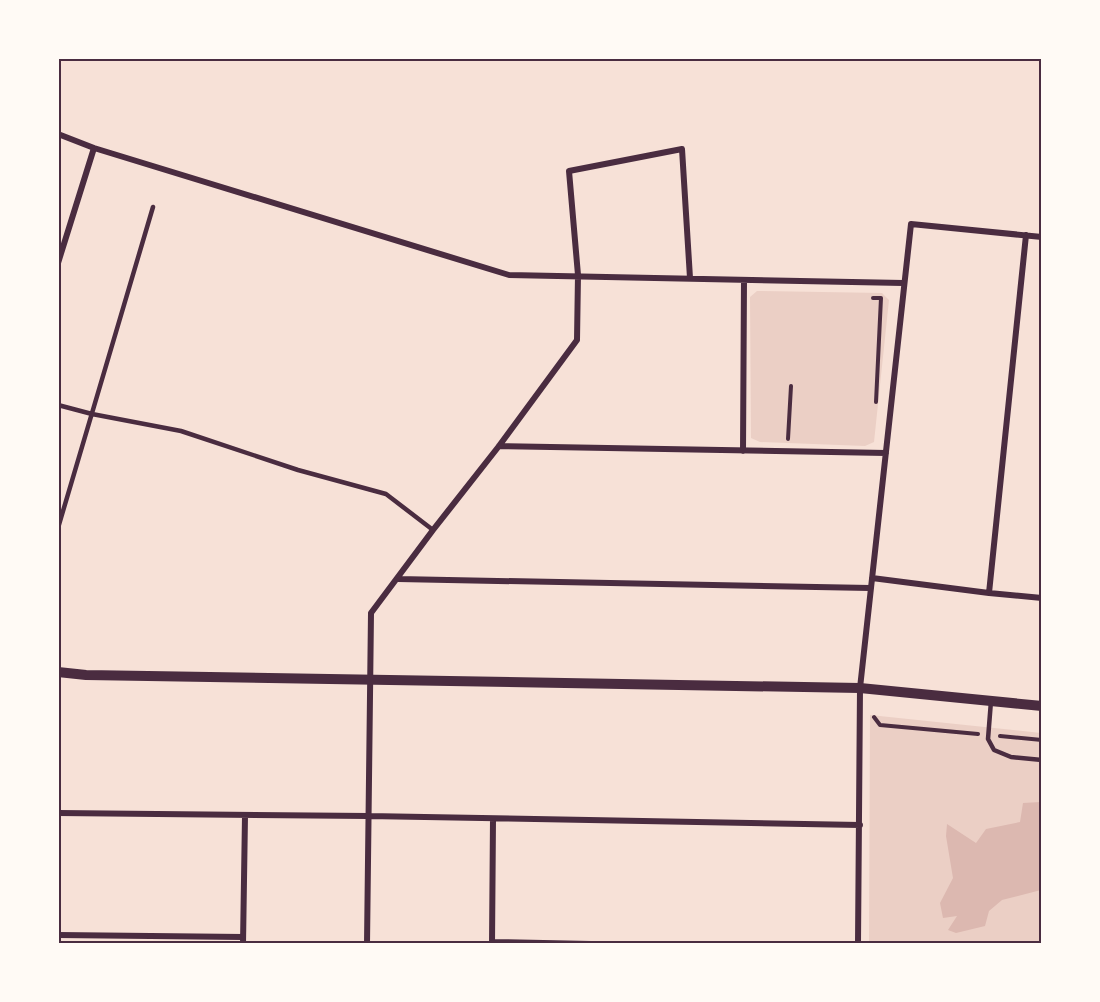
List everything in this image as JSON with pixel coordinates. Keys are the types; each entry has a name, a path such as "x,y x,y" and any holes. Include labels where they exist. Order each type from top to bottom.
{"street":[{"path":"58,134 94,148 509,275 903,283"},
{"path":"59,261 94,148"},
{"path":"367,944 371,613 499,447 577,340 578,275 569,171 682,149 690,278"},
{"path":"858,944 860,688 911,224 1041,237"},
{"path":"989,593 1026,235"},
{"path":"743,451 744,281"},
{"path":"499,447 886,453"},
{"path":"872,578 1041,598"},
{"path":"398,579 870,588"},
{"path":"58,672 86,675 860,688 1041,706"},
{"path":"58,813 860,825"},
{"path":"58,935 243,940 245,816"},
{"path":"493,819 492,943 591,944"}],"lane":[{"path":"58,528 153,207"},
{"path":"58,405 181,431 298,470 386,494 433,530"},
{"path":"991,700 988,739 994,750 1000,754 1041,760"}],"path":[{"path":"870,297 881,298 876,404"},
{"path":"791,386 788,440 799,437"},
{"path":"874,717 880,725 975,734"},
{"path":"989,735 1041,740"}],"shaded area":[{"path":"757,291 882,293 889,300 874,442 865,446 760,442 751,438 750,297"},
{"path":"870,715 1041,733 1041,940 1033,944 869,944"},
{"path":"1041,802 1041,890 1002,900 989,911 985,926 956,933 948,930 957,916 943,918 940,903 953,878 946,836 947,824 976,843 986,829 1020,822 1023,803"}]}
